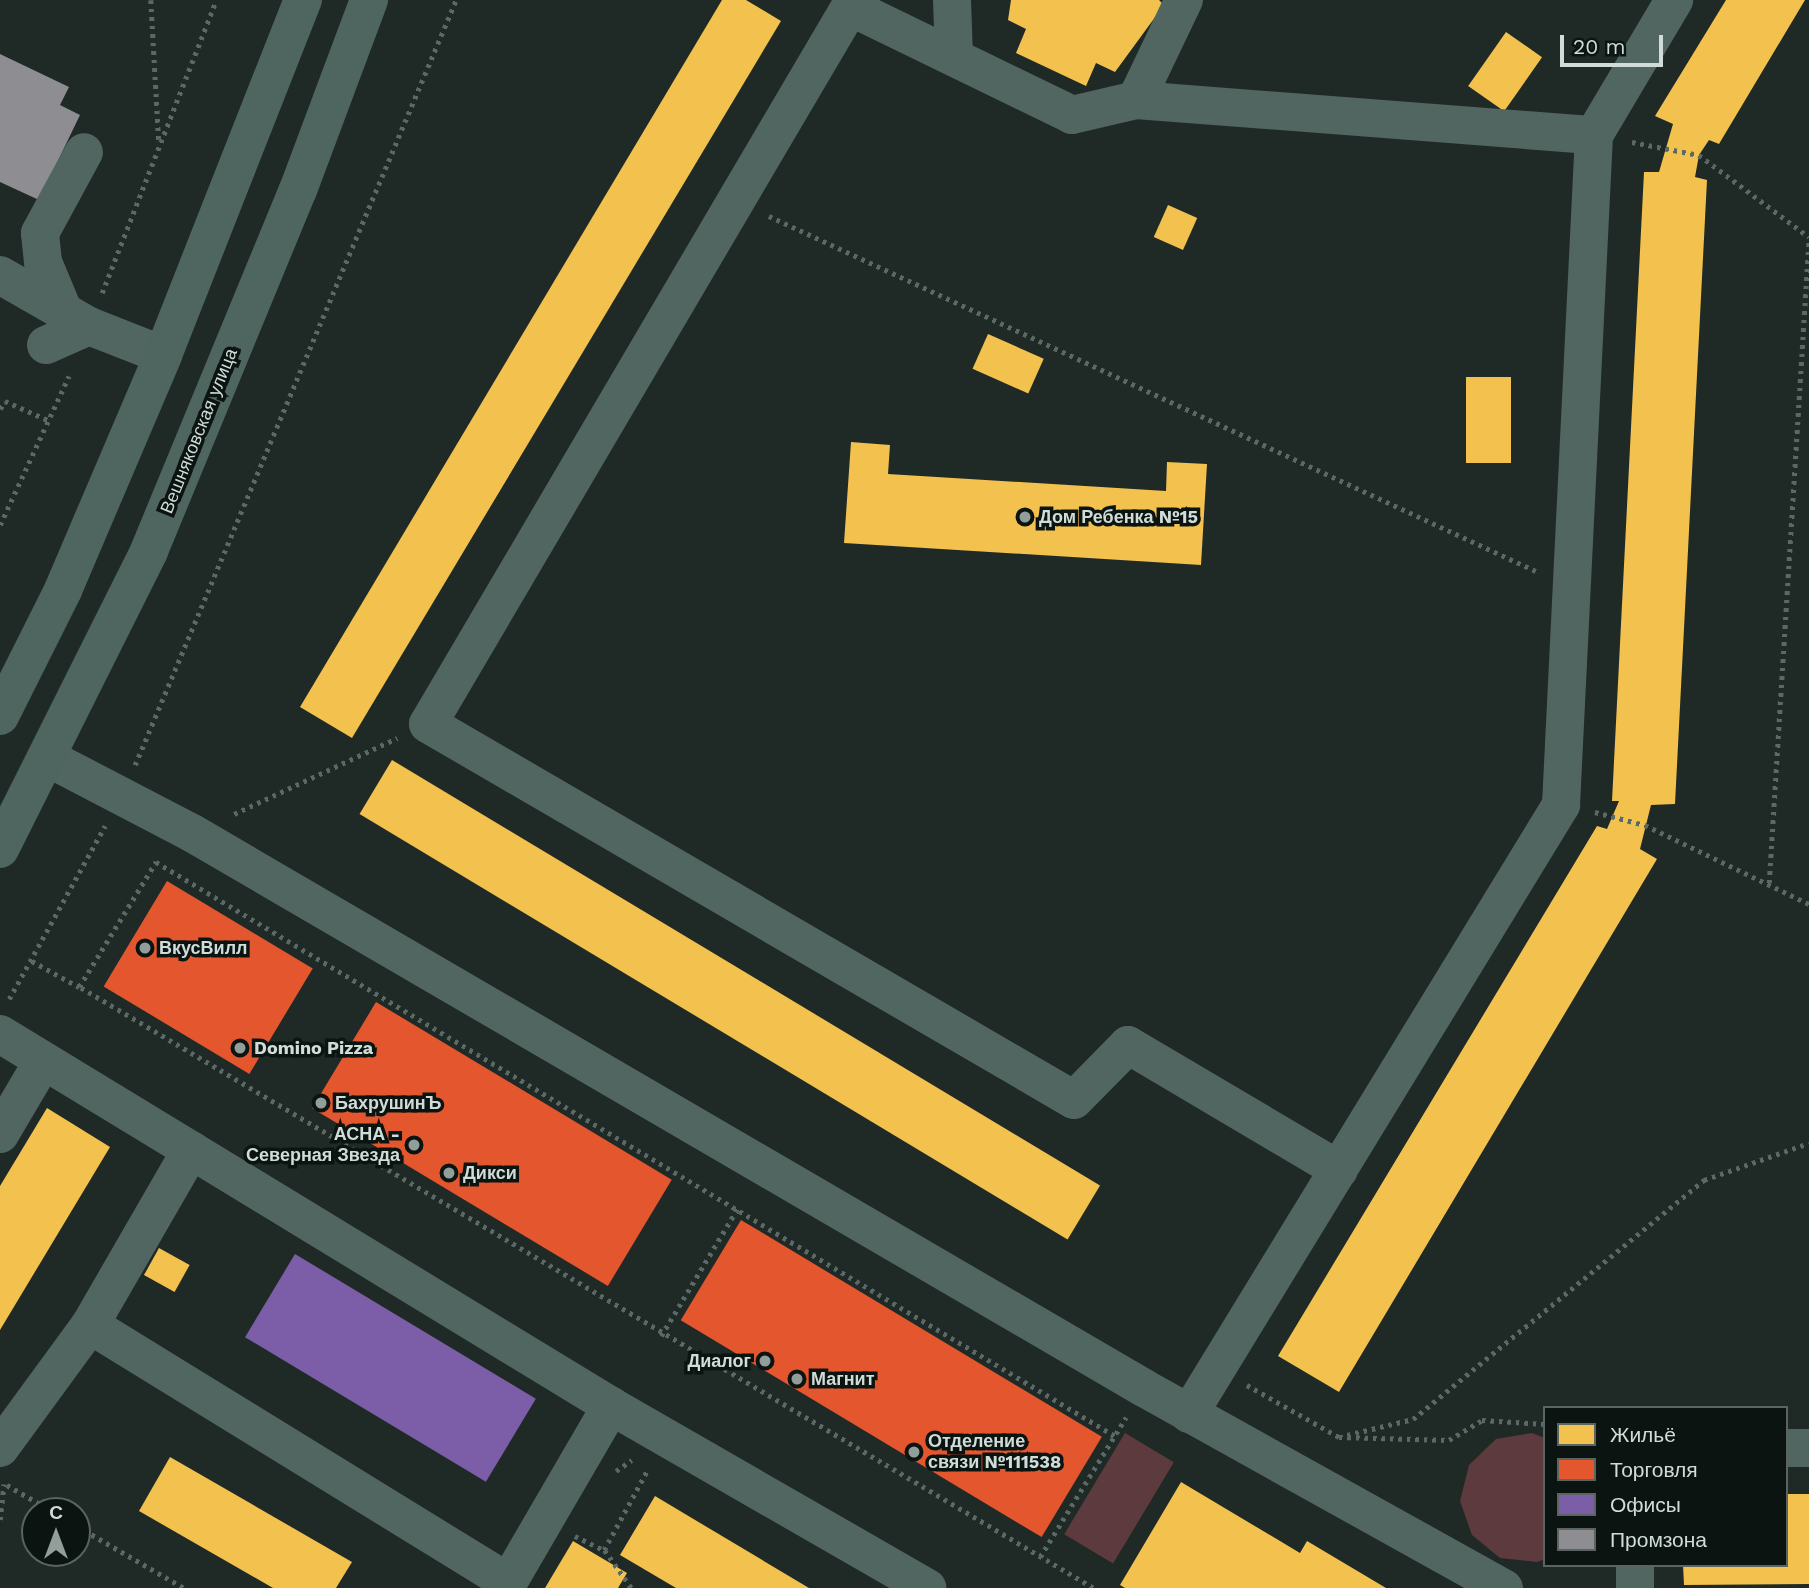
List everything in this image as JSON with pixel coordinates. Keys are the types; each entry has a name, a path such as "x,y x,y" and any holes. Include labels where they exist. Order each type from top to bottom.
{"main road":[{"path":"0,716 63,590 163,355 303,0"},
{"name":"Вешняковская улица","path":"0,849 15,800 47,758 149,551 298,190 369,0"}],"lane":[{"path":"952,0 954,57"},
{"path":"1136,100 1184,0"},
{"path":"1189,1414 1561,805 1569,586 1594,135 1674,0"},
{"path":"1339,1170 1128,1045 1074,1100 428,724 738,202 852,3 954,57 1072,114 1136,100 1594,135"},
{"path":"76,318 43,262 40,233 84,152"},
{"path":"0,275 76,318 163,355"},
{"path":"46,345 76,318"},
{"path":"47,758 192,833 1189,1414 1504,1588"},
{"path":"3,1019 43,1061 611,1406 927,1588"},
{"path":"0,1134 43,1061"},
{"path":"1,1471 90,1325 191,1150"},
{"path":"90,1325 506,1585 611,1406"},
{"path":"1788,1448 1809,1448"},
{"path":"1635,1567 1635,1588"}],"path":[{"path":"151,0 159,146"},
{"path":"0,525 50,421 76,318 159,146 216,0"},
{"path":"3,1019 120,798 456,0"},
{"path":"1594,135 1699,155 1809,237 1769,883"},
{"path":"738,202 1569,586"},
{"path":"0,409 5,401 50,421"},
{"path":"192,833 428,724"},
{"path":"1615,816 1645,825 1809,904"},
{"path":"79,987 156,862 1115,1436"},
{"path":"32,961 661,1336 1093,1588"},
{"path":"1339,1437 1413,1419 1704,1180 1809,1143"},
{"path":"661,1336 738,1208"},
{"path":"1217,1368 1339,1437 1449,1440 1482,1420 1543,1424"},
{"path":"1040,1557 1144,1388"},
{"path":"631,1588 604,1550 665,1438"},
{"path":"1,1471 34,1497"},
{"path":"0,1520 1,1471"},
{"path":"91,1533 184,1588"}],"shaded area":[{"path":"1125,1433 1174,1462 1113,1564 1064,1534"},
{"path":"1532,1433 1543,1437 1543,1560 1537,1562 1500,1558 1472,1535 1460,1501 1469,1465 1496,1439"}],"building: Жильё":[{"path":"722,0 746,0 781,21 352,738 300,707"},
{"path":"1011,0 1159,0 1164,5 1115,72 1096,63 1086,86 1016,53 1026,29 1008,20"},
{"path":"1726,0 1805,0 1719,144 1709,140 1699,155 1695,177 1707,180 1675,804 1651,805 1640,849 1657,859 1339,1392 1278,1356 1597,826 1607,829 1619,801 1612,801 1644,172 1659,172 1673,124 1655,116"},
{"path":"1506,32 1542,57 1504,111 1468,86"},
{"path":"1168,205 1197,218 1183,250 1154,237"},
{"path":"988,334 1044,359 1028,394 973,369"},
{"path":"1466,377 1511,377 1511,463 1466,463"},
{"name":"Дом Ребенка №15","path":"851,442 890,445 888,474 1166,491 1167,462 1207,464 1201,565 844,543"},
{"path":"392,760 1100,1185 1068,1239 360,814"},
{"path":"47,1108 110,1147 0,1330 0,1186"},
{"path":"159,1248 190,1265 175,1292 144,1275"},
{"path":"170,1457 352,1562 336,1588 273,1588 139,1511"},
{"path":"1181,1482 1300,1553 1307,1541 1386,1588 1125,1588 1120,1585"},
{"path":"1788,1494 1809,1494 1809,1584 1684,1585 1683,1567 1788,1567"},
{"path":"655,1496 809,1588 676,1588 620,1555"},
{"path":"573,1541 627,1573 618,1588 545,1588"}],"building: Торговля":[{"path":"167,881 313,969 249,1074 104,986"},
{"path":"376,1002 672,1180 608,1286 312,1108"},
{"path":"741,1220 1102,1437 1042,1537 681,1320"}],"building: Офисы":[{"path":"295,1254 536,1399 486,1482 245,1337"}],"building: Промзона":[{"path":"0,54 69,87 60,105 80,115 39,200 0,182"}],"place":[{"name":"Дом Ребенка №15","path":"1025,517"},
{"name":"ВкусВилл","path":"145,948"},
{"name":"Domino Pizza","path":"240,1048"},
{"name":"БахрушинЪ","path":"321,1103"},
{"name":"АСНА - Северная Звезда","path":"414,1145"},
{"name":"Дикси","path":"449,1173"},
{"name":"Диалог","path":"765,1361"},
{"name":"Магнит","path":"797,1379"},
{"name":"Отделение связи №111538","path":"914,1452"}]}
